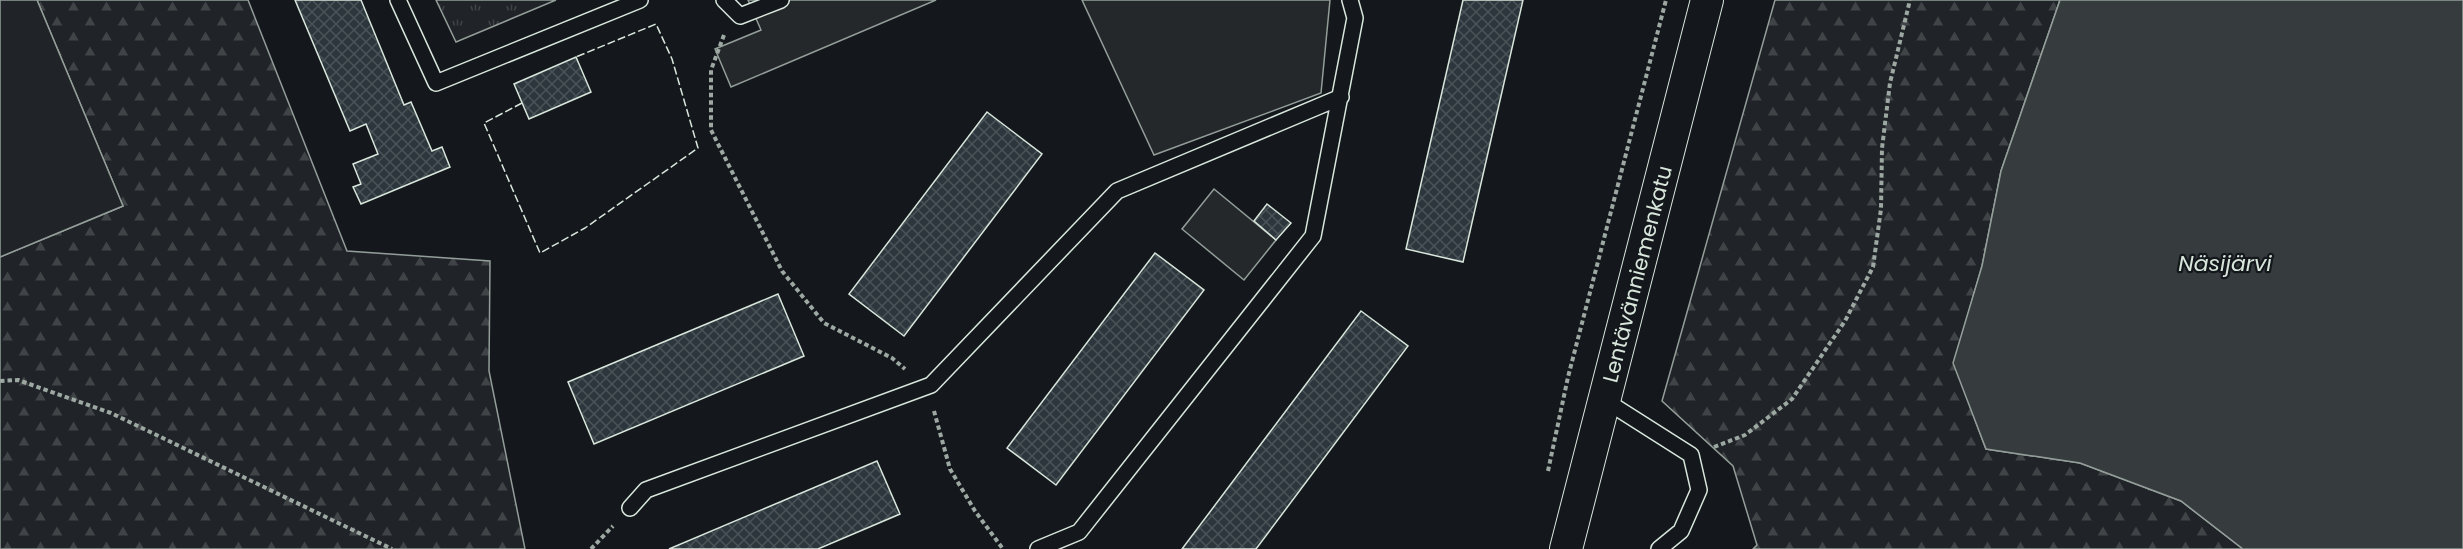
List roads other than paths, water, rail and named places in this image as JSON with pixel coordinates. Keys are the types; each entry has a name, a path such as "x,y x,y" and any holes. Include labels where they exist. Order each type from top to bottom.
{"street":[{"name":"Lentävänniemenkatu","path":"1566,549 1606,401 1707,0"}],"lane":[{"path":"398,0 436,82 640,0"},
{"path":"729,4 740,16 781,0"},
{"path":"1038,549 1079,532 1313,236 1355,18 1350,0"},
{"path":"630,508 646,490 931,385 1117,191 1341,97"},
{"path":"1606,401 1691,455 1699,490 1681,531 1659,549"}],"water":[{"name":"Näsijärvi","path":"2060,0 2463,0 2463,549 2243,549 2181,501 2080,463 1986,449 1953,363 1982,266 2001,171"}]}
